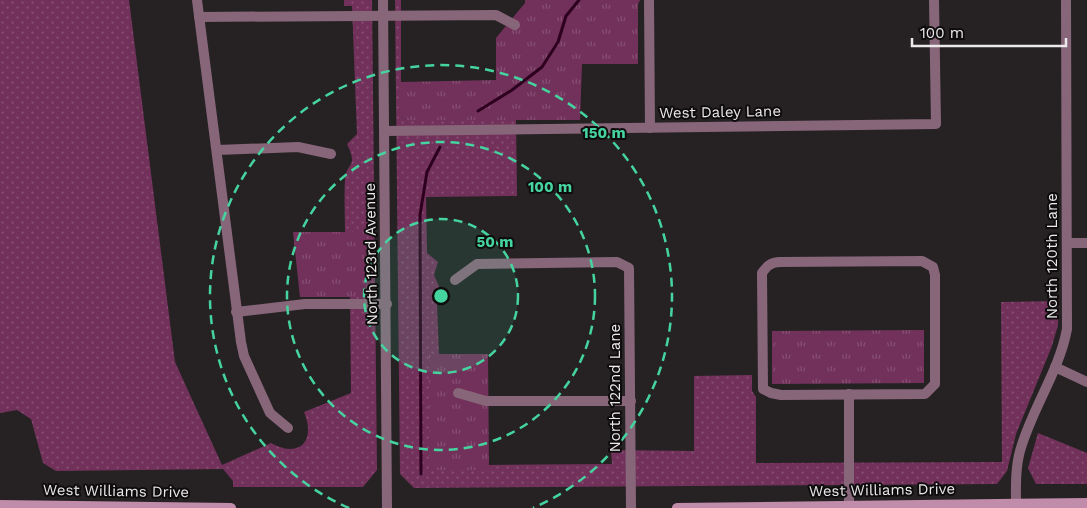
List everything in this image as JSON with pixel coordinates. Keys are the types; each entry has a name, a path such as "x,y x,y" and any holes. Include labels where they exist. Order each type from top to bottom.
{"main road":[{"name":"West Williams Drive","path":"677,508 849,505 1016,506 1087,503"},
{"name":"West Williams Drive","path":"0,505 231,508"}],"street":[{"path":"197,0 236,312 244,356 270,413 288,428"},
{"name":"North 123rd Avenue","path":"383,0 387,304 387,508"},
{"path":"649,0 650,128"},
{"name":"West Daley Lane","path":"384,131 936,124 934,0"},
{"name":"North 120th Lane","path":"1016,506 1017,468 1021,450 1055,367 1068,328 1066,0"},
{"path":"199,17 496,15 515,24"},
{"path":"217,150 298,147 331,154"},
{"path":"1067,243 1087,243"},
{"path":"922,261 933,267 935,275 935,384 932,389 925,394 849,394 781,395 763,389 762,272 773,262 922,261"},
{"name":"North 122nd Lane","path":"456,280 477,264 617,262 629,268 631,508"},
{"path":"236,312 305,304 387,304"},
{"path":"1055,367 1087,382"},
{"path":"458,393 486,401 631,401"},
{"path":"849,394 849,505"}],"green space":[{"path":"0,0 129,0 175,362 222,465 271,443 290,449 297,448 303,444 308,431 304,412 351,393 350,296 365,296 366,232 345,232 345,180 352,161 347,144 357,134 352,6 344,6 344,0 372,0 377,470 363,487 233,487 233,481 223,469 56,471 43,463 31,419 17,410 0,413"},
{"path":"395,0 401,0 401,116 405,120 516,120 517,196 426,197 427,253 438,262 434,275 441,291 437,305 439,354 429,354 489,470 489,465 612,464 611,450 694,451 694,376 752,375 752,391 756,397 756,463 1002,462 1001,302 1058,301 1058,325 1052,346 1016,434 1007,471 997,484 414,488 400,474"},
{"path":"525,0 640,0 638,4 638,64 582,64 580,120 405,120 401,116 401,82 496,80 496,38 525,3"},
{"path":"293,232 366,232 365,297 300,297"},
{"path":"924,330 924,383 772,384 772,331"},
{"path":"429,354 488,354 489,470 430,470"},
{"path":"1038,433 1087,453 1087,484 1036,484 1028,468"}],"waterway":[{"path":"478,111 512,90 542,67 558,42 566,16 579,0"},
{"path":"421,474 420,215 427,172 440,147"}]}
